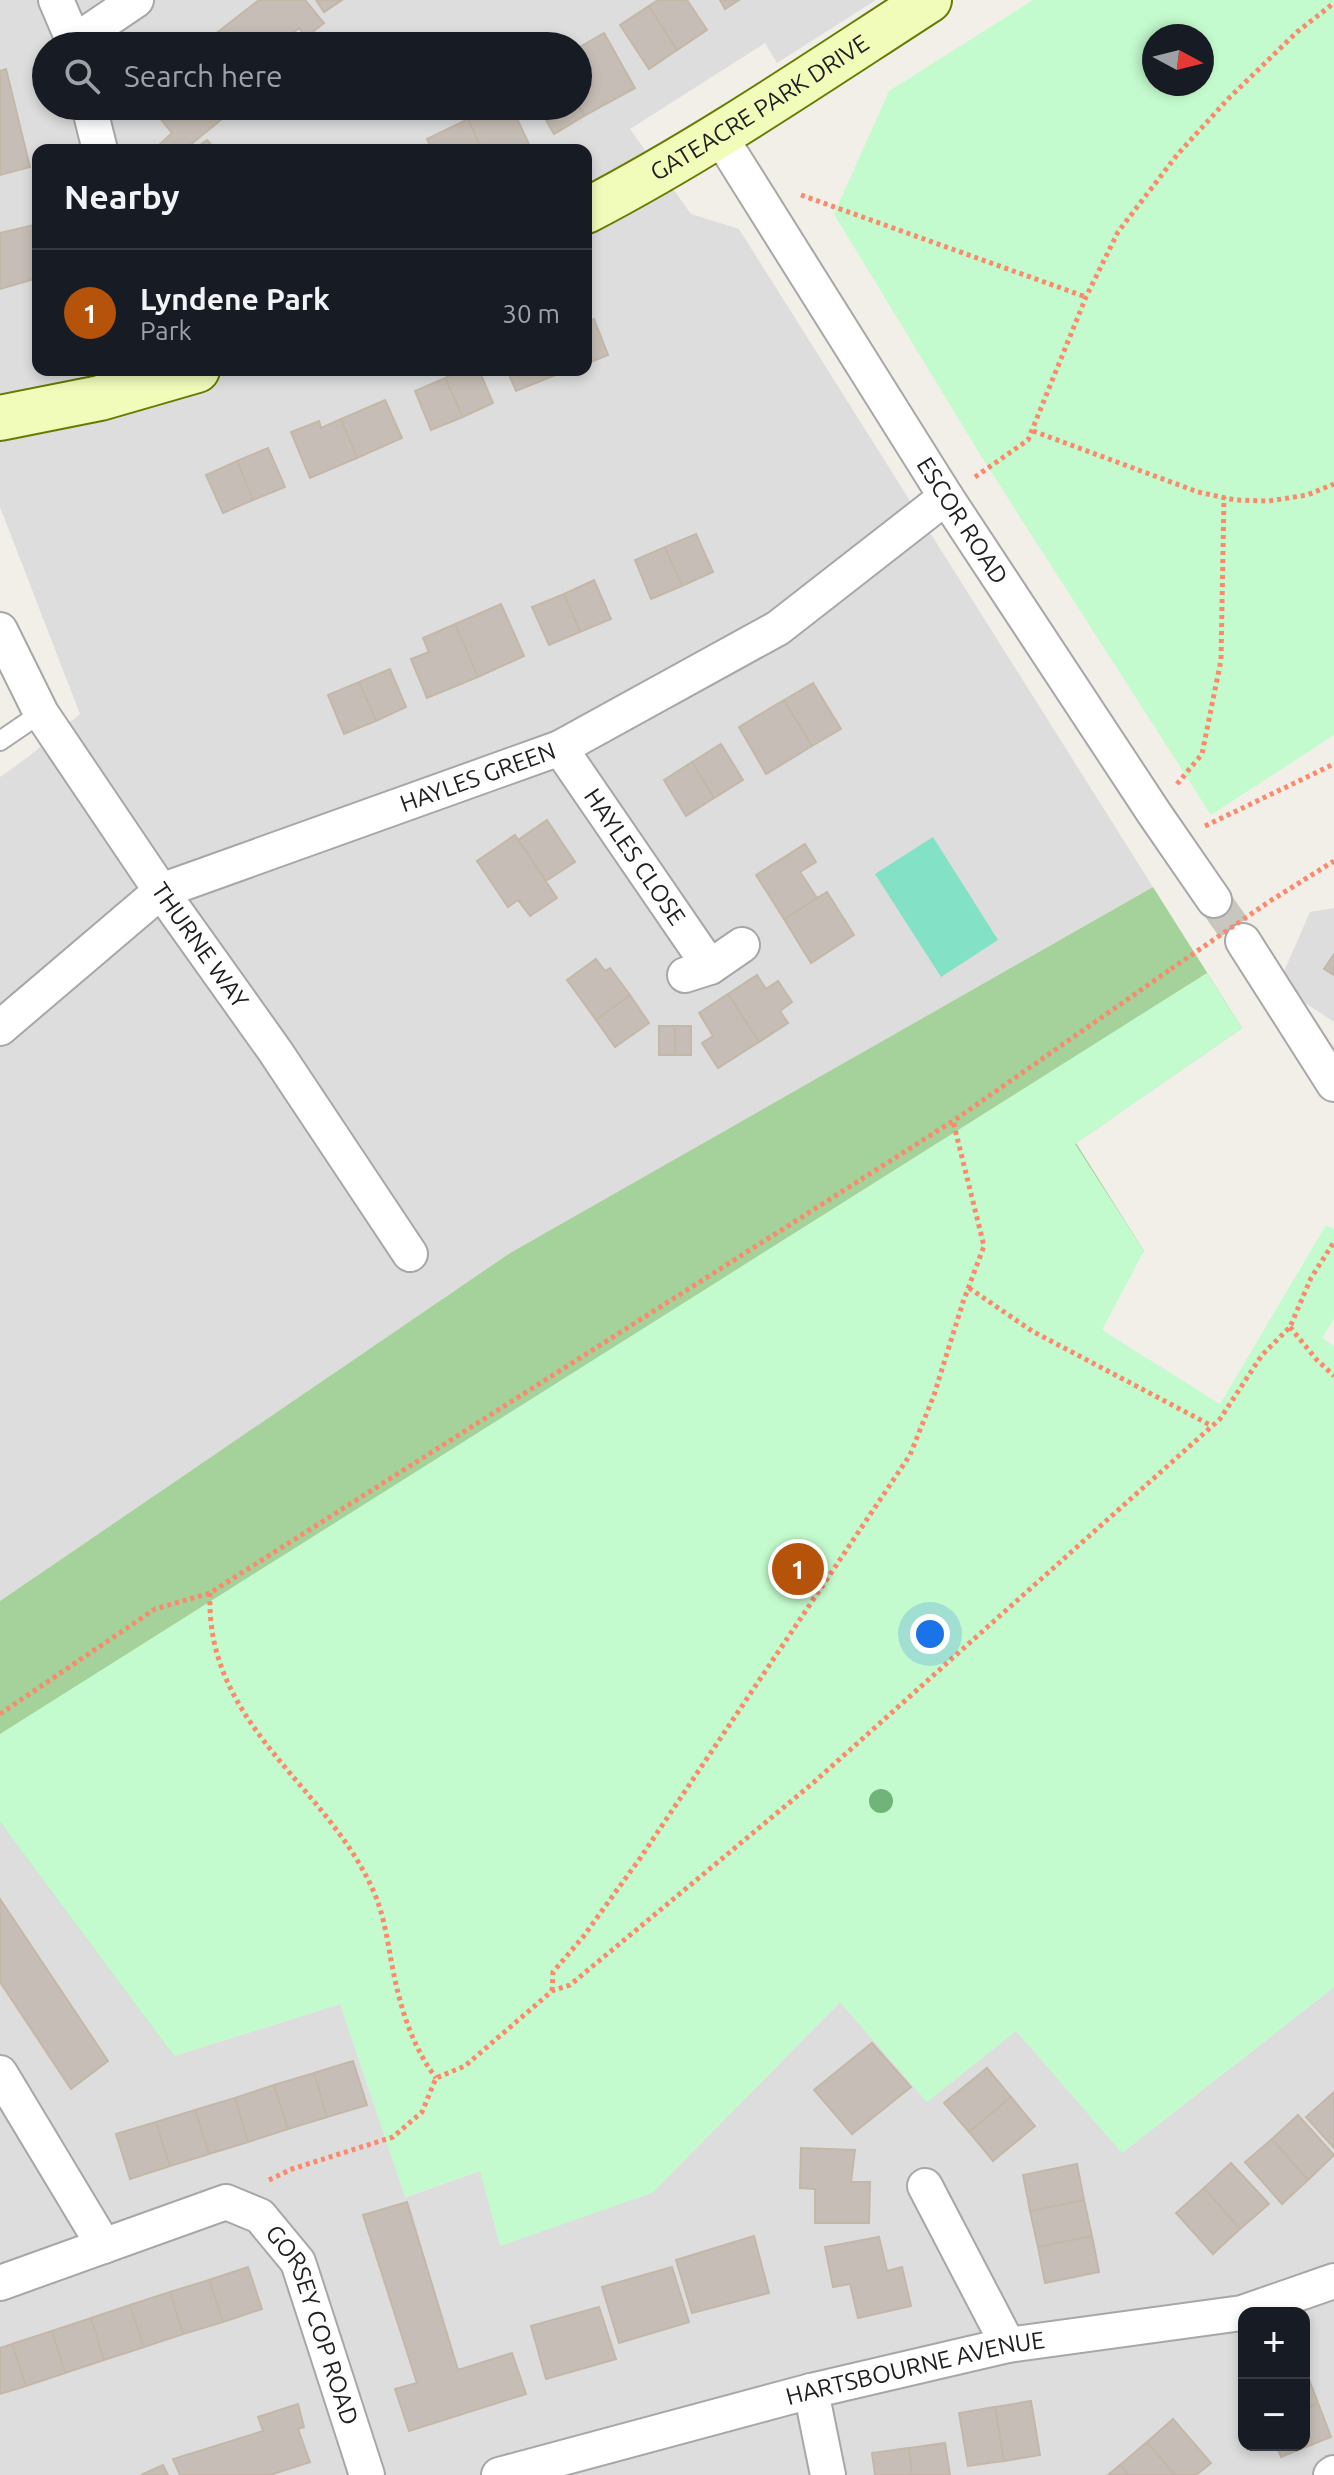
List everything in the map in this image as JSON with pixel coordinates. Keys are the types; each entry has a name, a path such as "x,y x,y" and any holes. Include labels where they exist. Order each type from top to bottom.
{"street":[{"path":"56,0 69,32"},
{"path":"91,32 136,0"},
{"name":"GATEACRE PARK DRIVE","path":"592,208 641,183 719,135 929,0"},
{"path":"92,120 98,144"},
{"name":"ESCOR ROAD","path":"719,135 946,497 1214,900"},
{"path":"0,418 100,398 165,376"},
{"name":"HAYLES GREEN","path":"0,1028 161,891 560,748 778,628 946,497"},
{"name":"THURNE WAY","path":"0,630 9,673 41,713 161,891 275,1051 410,1254"},
{"name":"HAYLES CLOSE","path":"560,748 698,971 742,945"},
{"path":"1243,941 1334,1084"},
{"path":"0,2073 104,2246"},
{"path":"925,2186 1008,2345"},
{"path":"0,2283 226,2202"},
{"name":"GORSEY COP ROAD","path":"226,2202 260,2216 298,2262 367,2475"},
{"name":"HARTSBOURNE AVENUE","path":"499,2475 811,2391 1008,2345 1242,2313 1334,2281"},
{"path":"811,2391 828,2475"}],"lane":[{"path":"0,741 41,713"}],"path":[{"path":"946,497 1028,440 1086,297 1118,232 1177,155 1228,99 1297,32 1334,3"},
{"path":"745,175 1086,297"},
{"path":"1033,431 1198,492 1224,497 1269,501 1307,495 1334,484"},
{"path":"1163,826 1202,754 1221,660 1224,497"},
{"path":"1163,826 1232,815 1334,764"},
{"path":"0,1714 155,1609 210,1593 953,1121 1270,901 1334,861"},
{"path":"552,1991 553,1972 583,1937 641,1857 910,1455 934,1395 984,1246 953,1121"},
{"path":"226,2202 292,2169 393,2137 422,2112 436,2078 465,2066 552,1991 570,1985 813,1783 1227,1411 1262,1355 1290,1327 1311,1278 1334,1242"},
{"path":"969,1288 1032,1331 1212,1426"},
{"path":"1290,1327 1334,1376"},
{"path":"210,1593 209,1616 214,1642 228,1683 248,1721 352,1850 374,1891 408,2031 436,2078"}],"shaded area":[{"path":"0,0 876,0 777,63 765,43 630,129 691,214 739,229 1153,887 510,1253 0,1601 0,777 80,714 0,507"},
{"path":"1334,908 1334,1022 1278,985 1310,912"},
{"path":"0,1822 174,2056 340,2004 406,2197 480,2171 652,2193 840,2002 927,2101 1016,2030 1123,2152 1334,1987 1334,2475 0,2475"}],"green space":[{"path":"1033,0 1334,0 1334,735 1211,815 981,456 834,214 889,91"},
{"path":"933,837 998,940 941,977 875,874"},
{"path":"1153,887 1242,1028 1076,1143 1144,1251 174,2056 0,1822 0,1601 510,1253"},
{"path":"1207,973 1242,1028 1075,1144 1144,1251 1102,1330 1220,1404 1326,1225 1334,1229 1334,1319 1322,1338 1334,1346 1334,1987 1122,2153 1016,2031 927,2102 840,2002 652,2193 500,2246 480,2171 405,2197 340,2004 174,2056 0,1822 0,1734"}],"building":[{"path":"259,0 305,0 324,23 312,32 302,32 299,28 294,32 218,32"},
{"path":"316,0 342,0 324,12"},
{"path":"658,0 687,0 707,30 677,50 649,6"},
{"path":"720,0 739,0 725,9"},
{"path":"649,6 677,50 649,69 620,25"},
{"path":"604,33 635,88 592,112 592,40"},
{"path":"6,69 30,167 0,175 0,71"},
{"path":"162,120 221,120 191,144 160,144 172,133"},
{"path":"468,120 518,120 529,144 479,144"},
{"path":"468,120 479,144 429,144 427,139"},
{"path":"546,120 577,120 554,134"},
{"path":"32,225 32,280 0,289 0,233"},
{"path":"592,320 608,355 592,362"},
{"path":"482,376 493,403 463,417 445,378"},
{"path":"510,376 553,376 516,391"},
{"path":"445,378 463,417 431,430 415,391"},
{"path":"385,400 402,438 357,458 341,419"},
{"path":"341,419 357,458 310,478 291,432 319,421 321,428"},
{"path":"268,448 285,487 253,500 237,461"},
{"path":"237,461 253,500 223,513 206,475"},
{"path":"696,534 713,572 682,586 665,547"},
{"path":"665,547 682,586 651,599 635,560"},
{"path":"594,580 611,619 580,632 564,594"},
{"path":"564,594 580,632 549,645 532,607"},
{"path":"501,604 524,656 478,677 455,624"},
{"path":"455,624 478,677 427,698 411,659 429,652 423,638"},
{"path":"390,669 406,707 376,721 359,682"},
{"path":"359,682 376,721 344,734 328,695"},
{"path":"813,683 841,729 812,746 784,700"},
{"path":"784,700 812,746 766,774 739,727"},
{"path":"721,744 743,780 714,798 692,762"},
{"path":"692,762 714,798 686,816 664,780"},
{"path":"547,820 575,862 546,881 518,840"},
{"path":"515,835 557,898 530,916 518,900 508,907 477,861"},
{"path":"805,844 816,862 800,872 817,898 784,919 756,875"},
{"path":"827,892 854,935 811,963 784,919"},
{"path":"1334,954 1334,975 1324,969"},
{"path":"596,959 605,971 610,968 630,995 596,1020 567,980"},
{"path":"757,975 766,989 778,981 792,1002 780,1011 788,1023 759,1042 728,994"},
{"path":"728,994 759,1042 718,1068 702,1043 713,1036 699,1013"},
{"path":"630,995 649,1023 615,1047 596,1020"},
{"path":"659,1026 675,1026 675,1055 659,1055"},
{"path":"675,1026 691,1026 691,1055 675,1055"},
{"path":"0,1899 108,2061 71,2089 0,1982"},
{"path":"872,2043 911,2087 852,2134 814,2090"},
{"path":"353,2061 367,2105 327,2117 314,2073"},
{"path":"987,2068 1011,2097 969,2132 944,2103"},
{"path":"314,2073 327,2117 288,2129 274,2085"},
{"path":"274,2085 288,2129 248,2142 235,2098"},
{"path":"1334,2092 1334,2148 1306,2117"},
{"path":"1011,2097 1035,2126 993,2161 969,2132"},
{"path":"235,2098 248,2142 209,2154 195,2110"},
{"path":"195,2110 209,2154 170,2166 156,2122"},
{"path":"1298,2115 1334,2155 1308,2180 1272,2139"},
{"path":"156,2122 170,2166 130,2179 116,2134"},
{"path":"1272,2139 1308,2180 1282,2204 1245,2162"},
{"path":"801,2148 855,2150 851,2182 870,2182 869,2223 815,2223 815,2189 800,2188"},
{"path":"1231,2163 1269,2204 1240,2229 1204,2188"},
{"path":"1077,2164 1084,2200 1030,2211 1023,2175"},
{"path":"1204,2188 1240,2229 1213,2254 1176,2213"},
{"path":"1084,2200 1092,2236 1038,2247 1030,2211"},
{"path":"407,2202 458,2370 512,2353 526,2394 409,2431 395,2389 417,2383 363,2215"},
{"path":"754,2236 769,2293 692,2313 676,2260"},
{"path":"1092,2236 1099,2272 1045,2283 1038,2247"},
{"path":"879,2237 887,2271 902,2267 911,2306 858,2318 850,2284 833,2287 825,2247"},
{"path":"248,2267 262,2309 223,2322 209,2280"},
{"path":"672,2267 689,2322 619,2343 602,2287"},
{"path":"209,2280 223,2322 183,2334 170,2292"},
{"path":"170,2292 183,2334 144,2347 130,2305"},
{"path":"130,2305 144,2347 104,2360 91,2318"},
{"path":"599,2307 616,2359 546,2379 531,2326"},
{"path":"91,2318 104,2360 65,2373 52,2331"},
{"path":"52,2331 65,2373 26,2386 12,2344"},
{"path":"12,2344 26,2386 0,2394 0,2348"},
{"path":"1310,2382 1318,2403 1310,2406"},
{"path":"1031,2401 1040,2455 1004,2461 995,2407"},
{"path":"1318,2403 1331,2437 1310,2445 1310,2406"},
{"path":"298,2404 304,2427 298,2429 310,2462 270,2475 180,2475 173,2459 263,2431 258,2417"},
{"path":"995,2407 1004,2461 968,2466 959,2413"},
{"path":"1173,2419 1211,2463 1196,2475 1175,2475 1147,2442"},
{"path":"1147,2442 1175,2475 1129,2475 1120,2465"},
{"path":"945,2443 950,2475 912,2475 909,2448"},
{"path":"909,2448 912,2475 875,2475 872,2453"},
{"path":"1278,2451 1296,2451 1281,2457"},
{"path":"163,2465 168,2475 141,2475"},
{"path":"1120,2465 1129,2475 1108,2475"}],"tunnel":[{"path":"1214,900 1243,941"}],"place":[{"name":"Lyndene Park","path":"798,1569"}]}
